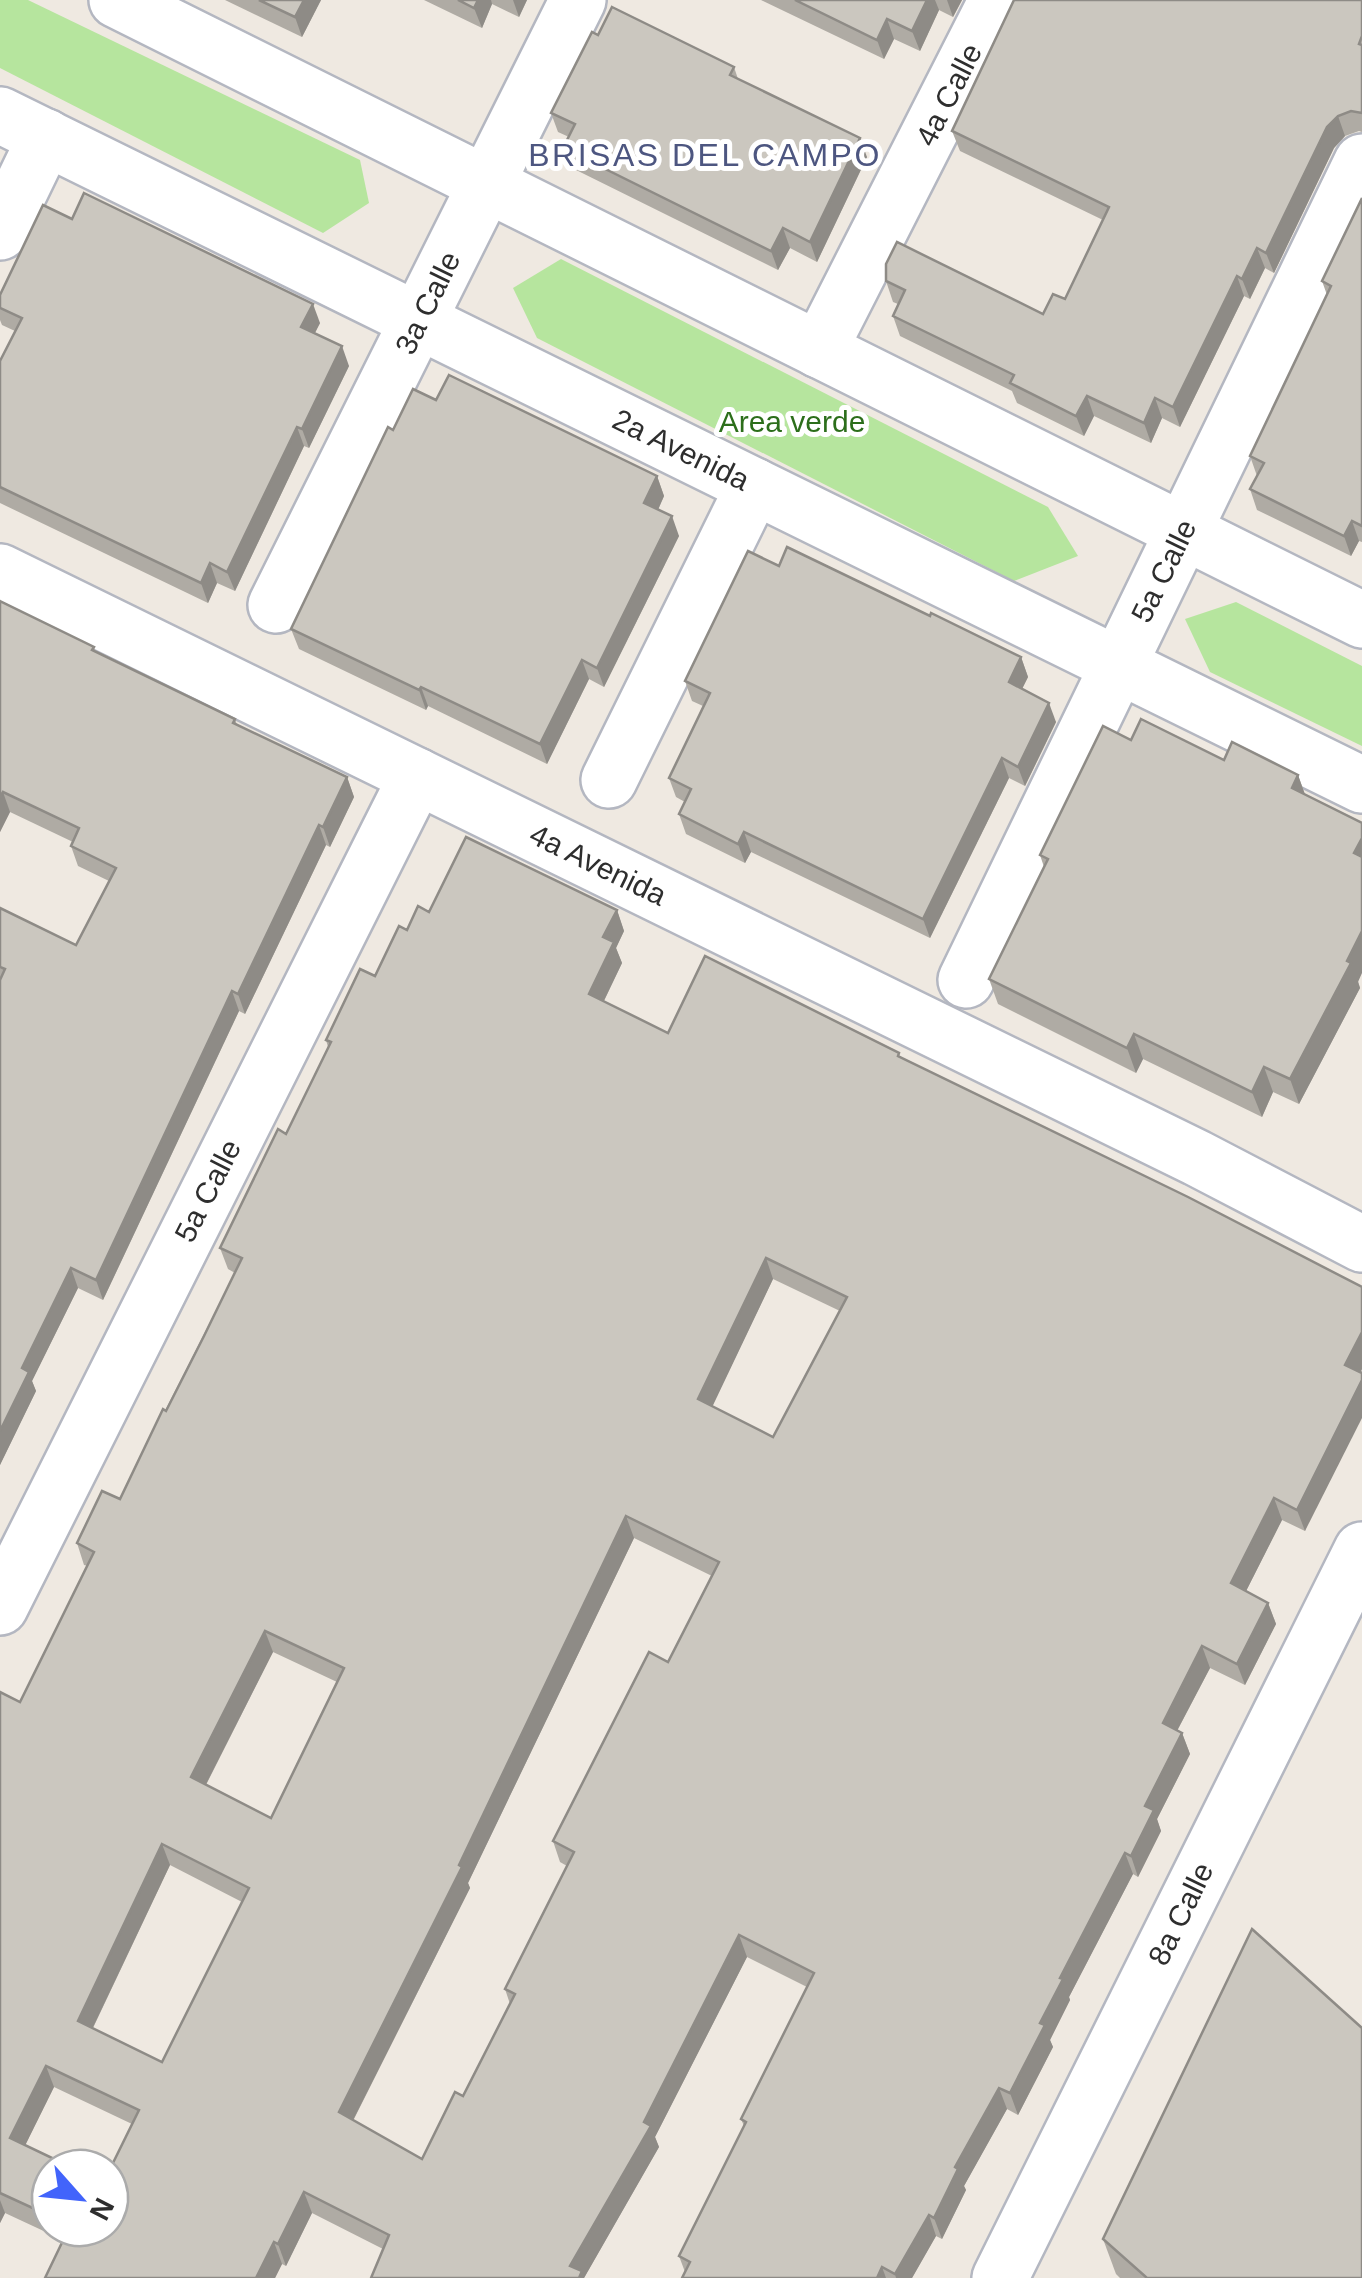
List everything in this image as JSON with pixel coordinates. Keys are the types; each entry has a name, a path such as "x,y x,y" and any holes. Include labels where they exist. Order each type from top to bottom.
{"street":[{"path":"118,0 1362,620"},
{"name":"3a Calle","path":"276,605 578,0"},
{"name":"4a Calle","path":"819,350 998,0"},
{"path":"0,232 23,126"},
{"name":"2a Avenida","path":"23,126 1362,786"},
{"name":"5a Calle","path":"966,980 1362,162"},
{"path":"609,780 754,486"},
{"name":"4a Avenida","path":"0,572 1197,1158 1362,1244"},
{"name":"5a Calle","path":"0,1606 417,776"},
{"name":"8a Calle","path":"1000,2278 1362,1550"}],"green space":[{"path":"0,0 28,0 360,160 369,203 323,233 0,68"},
{"name":"Area verde","path":"561,259 1048,507 1078,556 1014,581 537,338 513,288"},
{"path":"1236,602 1362,666 1362,746 1210,672 1185,619"}],"building":[{"path":"259,0 304,0 295,17"},
{"path":"458,0 478,0 474,8"},
{"path":"795,0 927,0 912,31 887,19 877,40"},
{"path":"1014,0 1362,0 1362,113 1351,111 1338,116 1327,127 1266,253 1257,248 1242,279 1237,276 1173,407 1155,398 1144,423 1087,396 1076,416 1010,383 1014,375 893,316 905,290 886,281 886,264 897,242 1043,314 1053,294 1065,299 1109,207 952,131"},
{"path":"612,7 734,67 730,75 860,138 810,242 783,228 771,251 563,148 575,124 551,113 592,32 598,35"},
{"path":"84,193 313,304 301,327 342,346 302,429 297,427 227,572 210,563 201,583 0,487 0,361 22,318 0,308 0,295 43,205 72,219"},
{"path":"1362,198 1362,526 1352,521 1344,536 1250,489 1264,463 1250,456 1331,286 1322,281"},
{"path":"449,375 657,476 644,503 672,516 597,668 582,660 540,744 291,629 388,427 393,430 413,389 436,400"},
{"path":"787,547 1021,657 1009,682 1049,703 1018,767 1002,758 923,919 744,832 738,844 679,814 691,789 669,778 710,693 685,681 748,551 779,566"},
{"path":"0,601 235,719 233,723 347,777 323,827 319,825 238,994 232,991 96,1280 71,1268 22,1368 29,1372 0,1431 0,980 5,969 0,967 0,908 76,945 116,868 71,846 79,828 3,792 0,798"},
{"path":"1141,719 1224,760 1232,742 1298,775 1292,788 1362,823 1362,838 1354,853 1362,857 1362,931 1347,961 1351,963 1290,1079 1264,1067 1252,1092 1134,1034 1127,1048 989,979 1048,859 1040,855 1103,726 1131,740"},
{"path":"466,837 617,910 603,937 614,942 589,994 668,1033 705,956 1362,1287 1362,1332 1345,1365 1362,1373 1362,1380 1297,1510 1274,1498 1231,1583 1268,1603 1237,1664 1202,1646 1163,1723 1182,1733 1145,1806 1154,1810 1131,1856 1125,1853 1060,1978 1063,1979 1040,2023 1045,2025 1010,2093 999,2088 955,2167 958,2169 934,2218 929,2215 895,2274 882,2267 877,2278 682,2278 690,2262 679,2256 746,2122 741,2119 814,1973 739,1935 644,2122 651,2126 570,2266 582,2271 579,2278 371,2278 389,2235 304,2192 256,2278 45,2278 59,2248 130,2248 130,2148 120,2148 139,2110 46,2066 10,2138 31,2148 30,2207 0,2193 0,1692 20,1702 94,1552 77,1543 102,1491 120,1499 242,1258 220,1248 278,1129 286,1134 331,1042 326,1040 360,969 375,976 399,926 407,930 418,906 429,912","holes":["766,1258 847,1297 773,1437 698,1399","626,1516 719,1562 668,1662 649,1652 553,1841 574,1852 505,1989 515,1994 463,2096 455,2092 422,2159 339,2112 462,1867 459,1865","265,1631 344,1668 271,1818 191,1777","162,1844 249,1888 162,2062 78,2021"]},
{"path":"1252,1929 1362,2028 1362,2278 1147,2278 1103,2239"}],"district":[{"name":"BRISAS DEL CAMPO","path":"705,155"}]}
